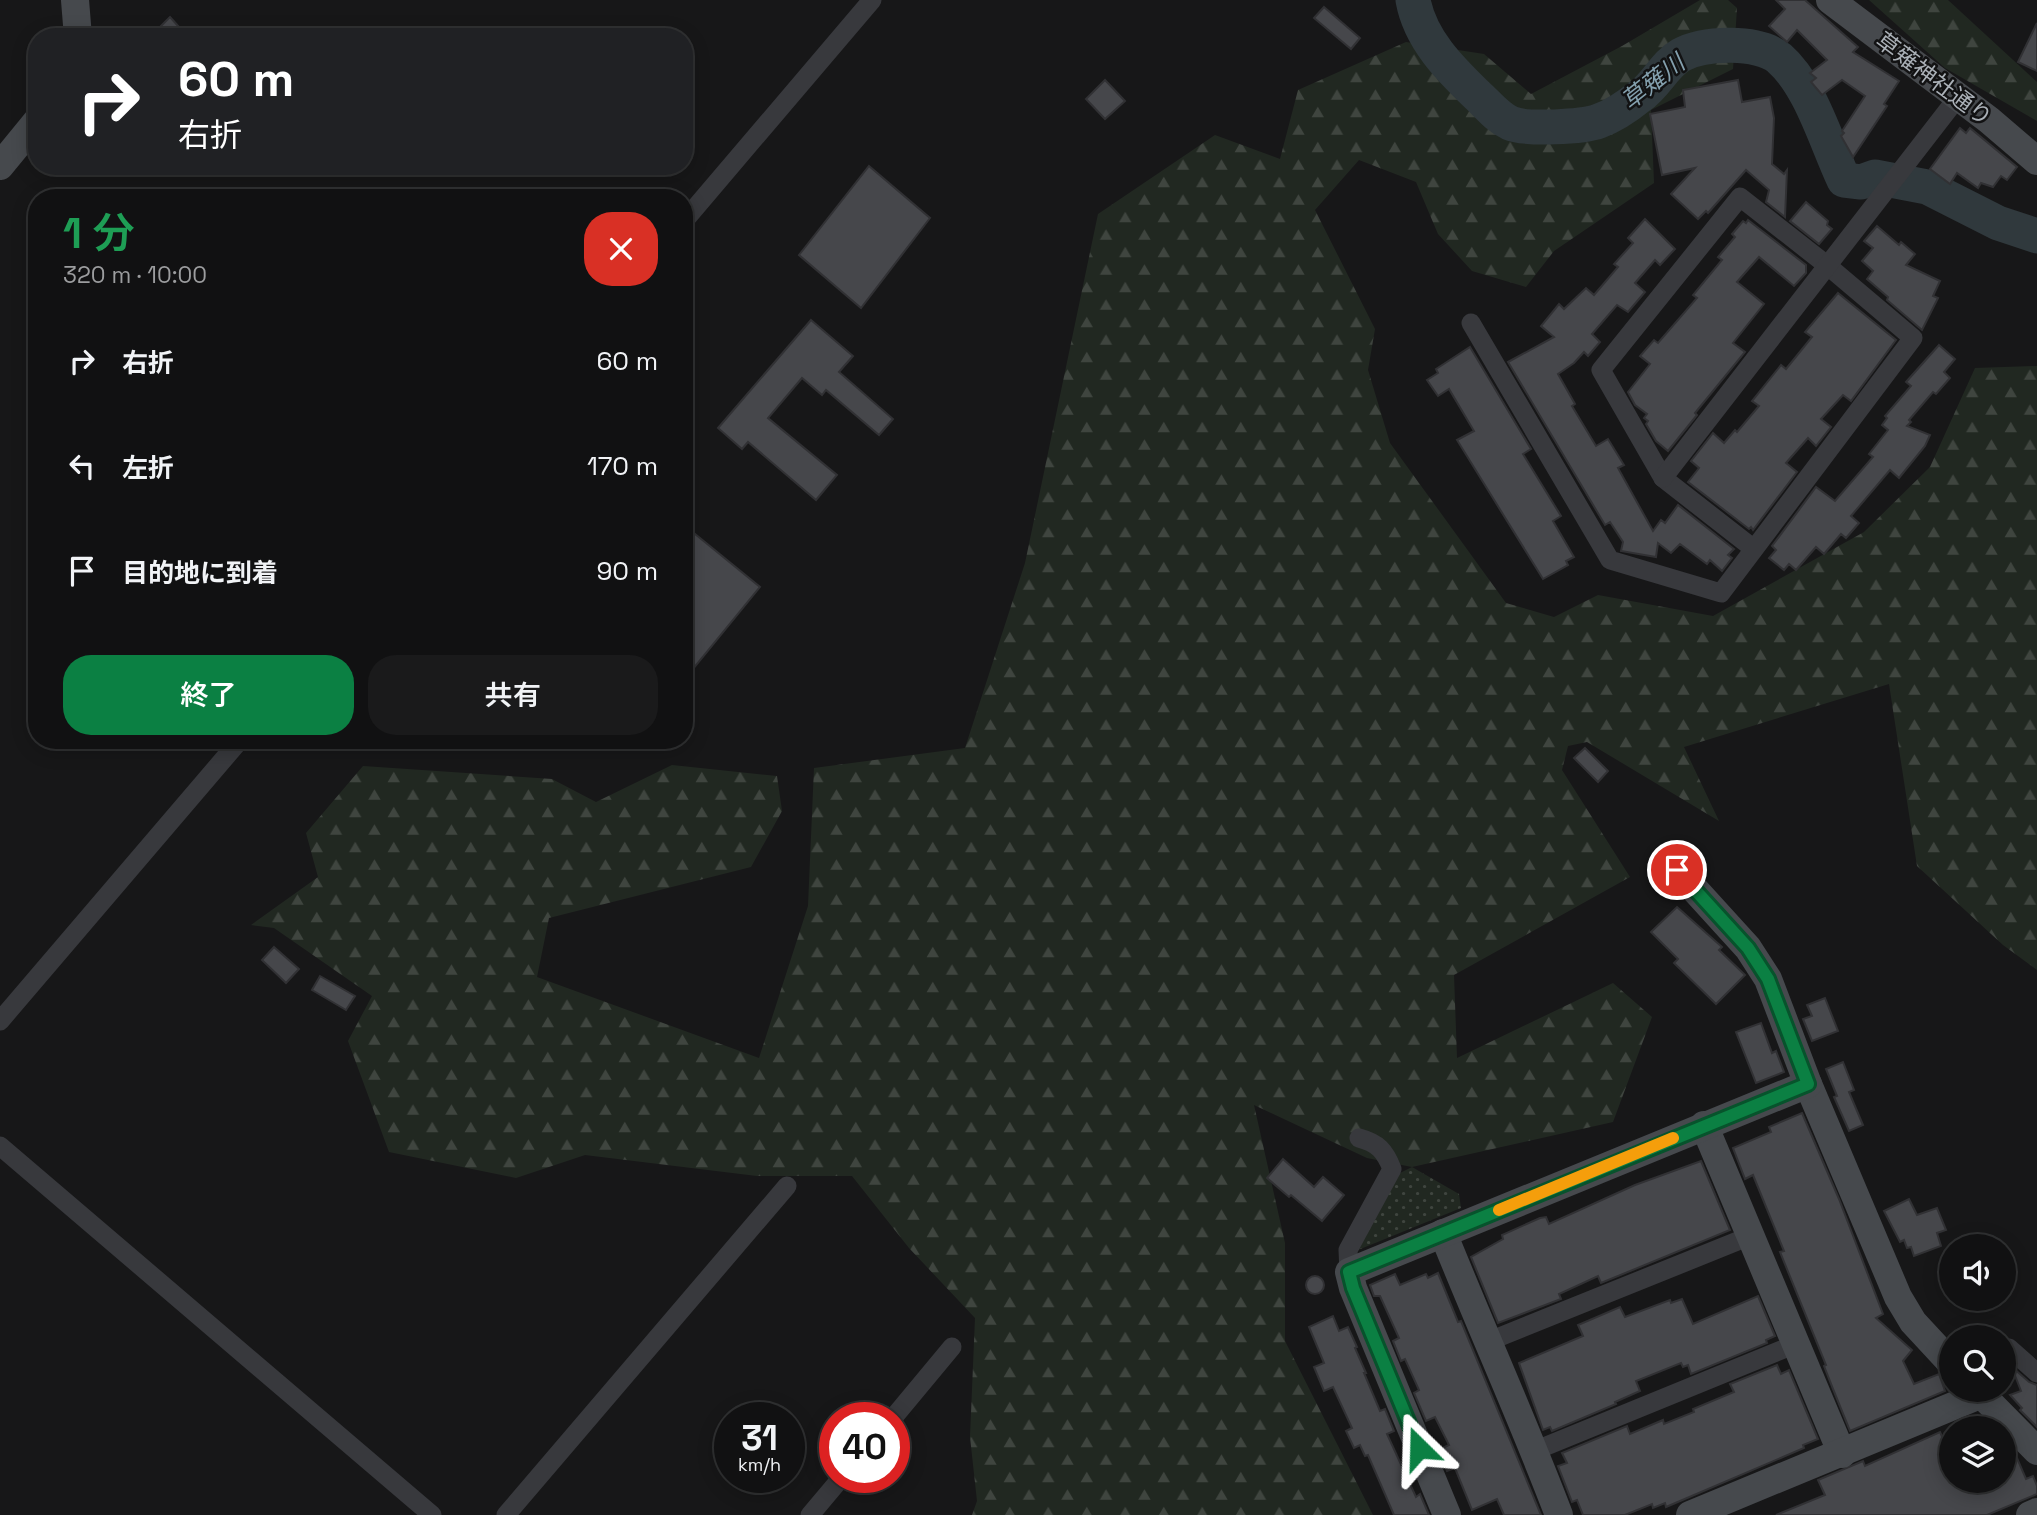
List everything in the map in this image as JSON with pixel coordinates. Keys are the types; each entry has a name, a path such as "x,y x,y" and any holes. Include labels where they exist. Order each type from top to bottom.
{"street":[{"path":"75,0 77,28"},
{"path":"693,210 872,0"},
{"name":"草薙神社通り","path":"1830,0 1989,120 2037,161"},
{"path":"1663,478 1958,97"},
{"path":"0,166 28,132"},
{"path":"1471,323 1609,560 1721,593 1913,338 1828,266 1740,197 1601,370 1663,478 1754,549"},
{"path":"0,1021 232,749"},
{"path":"1677,870 1748,948 1768,979 1808,1084 1898,1297 1913,1322 1939,1349"},
{"path":"1349,1272 1808,1084"},
{"path":"1704,1125 1842,1454"},
{"path":"1359,1138 1374,1142 1387,1154 1392,1169 1348,1250 1349,1272 1447,1515"},
{"path":"0,1146 432,1515"},
{"path":"506,1515 787,1186"},
{"path":"1443,1233 1535,1451 1559,1515"},
{"path":"1487,1342 1750,1236"},
{"path":"1535,1451 1796,1344"},
{"path":"906,1402 952,1348"},
{"path":"2016,1354 2037,1373"},
{"path":"1702,1513 1957,1402"},
{"path":"1989,1402 2037,1451"},
{"path":"810,1515 829,1493"},
{"path":"2030,1515 2037,1512"}],"green space":[{"path":"1700,0 1728,0 1737,8 1733,69 1651,110 1654,183 1554,251 1526,287 1472,271 1438,234 1416,182 1359,160 1315,210 1375,329 1368,370 1390,443 1506,603 1554,617 1598,595 1713,616 1864,532 1930,467 1975,368 2037,366 2037,970 2003,945 1917,866 1889,684 1684,747 1719,821 1587,742 1568,746 1562,770 1630,877 1454,975 1457,1058 1613,983 1652,1017 1613,1122 1412,1167 1367,1158 1254,1105 1285,1243 1285,1341 1373,1515 972,1515 977,1501 970,1437 975,1318 909,1248 852,1176 757,1176 585,1155 516,1178 389,1152 348,1041 372,996 274,928 251,925 318,877 306,833 363,766 552,779 596,802 672,765 777,776 782,811 751,867 549,918 537,977 759,1058 808,906 814,768 965,748 1025,563 1098,214 1215,135 1280,159 1298,90 1406,42 1484,54 1531,94 1622,46"},
{"path":"1869,0 1948,0 2037,82 2037,121 1945,68"},
{"path":"1412,1167 1459,1194 1461,1208 1358,1250 1396,1175"}],"building":[{"path":"1776,0 1805,0 1858,47 1853,52 1899,81 1884,104 1887,106 1853,157 1841,136 1865,96 1842,80 1822,95 1811,82 1816,78 1810,73 1827,60 1797,30 1787,42 1769,26 1785,9"},
{"path":"1324,7 1360,38 1351,49 1314,18"},
{"path":"170,17 180,28 159,28"},
{"path":"2037,23 2037,71 2018,62"},
{"path":"1105,80 1125,101 1105,119 1086,99"},
{"path":"1738,80 1742,102 1770,97 1774,118 1772,164 1784,174 1787,170 1785,217 1766,202 1769,190 1746,170 1708,213 1706,211 1698,219 1671,194 1695,168 1662,175 1650,114 1685,107 1683,90"},
{"path":"1960,128 1966,133 1970,128 2017,167 2007,180 2001,176 1993,187 1981,183 1978,188 1957,173 1950,184 1930,169"},
{"path":"869,166 930,218 861,308 799,255"},
{"path":"1806,202 1828,221 1827,225 1832,229 1819,244 1790,221"},
{"path":"1645,219 1675,249 1660,265 1655,260 1635,283 1645,292 1628,312 1617,305 1592,334 1600,342 1588,356 1584,352 1558,374 1575,404 1572,406 1596,446 1608,439 1624,465 1618,468 1653,531 1661,520 1665,523 1678,505 1734,549 1728,555 1732,558 1722,571 1710,560 1707,564 1680,544 1671,553 1658,543 1656,557 1621,551 1623,542 1610,522 1605,525 1508,362 1554,337 1541,326 1559,304 1564,309 1586,288 1594,295 1618,267 1614,264 1633,243 1628,238"},
{"path":"1748,220 1806,265 1806,273 1794,286 1759,257 1737,282 1764,304 1733,343 1745,352 1668,451 1656,441 1646,424 1648,421 1644,418 1647,414 1635,405 1628,392 1650,364 1640,356 1654,340 1658,343 1697,298 1693,295 1722,260 1718,257 1735,237 1732,234 1743,221 1746,223"},
{"path":"1877,226 1899,245 1901,242 1915,254 1906,265 1940,281 1933,296 1938,298 1922,330 1867,279 1873,271 1862,261 1873,248 1864,241"},
{"path":"1838,293 1896,340 1851,401 1843,395 1821,419 1831,427 1816,446 1808,438 1786,463 1797,472 1753,530 1751,527 1749,529 1688,482 1699,468 1691,461 1713,433 1724,443 1735,430 1737,432 1759,406 1752,401 1781,365 1786,369 1812,337 1805,332"},
{"path":"811,320 853,356 839,372 893,419 879,435 826,390 822,395 802,378 768,418 837,475 816,500 748,442 742,449 718,428"},
{"path":"1939,345 1955,359 1944,372 1950,378 1936,394 1933,392 1907,426 1930,435 1925,446 1899,478 1890,470 1851,516 1859,523 1846,538 1841,534 1824,554 1816,547 1796,570 1789,564 1784,570 1769,558 1776,550 1772,546 1816,487 1835,501 1873,457 1869,454 1888,430 1882,425 1887,418 1885,416 1911,386 1906,382"},
{"path":"1470,347 1531,449 1523,454 1561,516 1553,521 1574,557 1566,561 1568,565 1543,579 1457,440 1474,431 1449,389 1438,396 1427,380 1438,373 1436,369"},
{"path":"693,532 760,587 693,669"},
{"path":"1585,748 1608,771 1598,782 1574,758"},
{"path":"1677,907 1722,947 1719,950 1745,975 1716,1004 1674,963 1678,959 1651,932"},
{"path":"274,947 299,969 286,983 262,960"},
{"path":"320,976 355,996 346,1010 312,990"},
{"path":"1825,998 1838,1031 1812,1041 1803,1019 1812,1016 1807,1005"},
{"path":"1761,1023 1772,1053 1776,1051 1784,1072 1756,1083 1736,1032"},
{"path":"1843,1062 1854,1090 1849,1092 1863,1125 1849,1131 1834,1097 1837,1096 1826,1069"},
{"path":"1802,1113 1839,1199 1883,1314 1876,1318 1912,1350 1903,1361 1914,1384 1939,1374 1939,1394 1850,1431 1753,1175 1745,1179 1733,1148 1771,1132 1769,1127"},
{"path":"1283,1159 1314,1187 1323,1177 1344,1195 1322,1221 1267,1178"},
{"path":"1701,1161 1730,1230 1601,1283 1598,1276 1559,1294 1561,1299 1498,1323 1471,1257 1503,1239 1502,1235 1540,1218 1546,1217 1549,1224 1635,1185"},
{"path":"1909,1199 1917,1215 1937,1208 1946,1230 1937,1233 1939,1247 1914,1256 1911,1247 1907,1248 1904,1240 1900,1242 1884,1211"},
{"path":"1438,1273 1458,1322 1461,1321 1541,1515 1504,1515 1497,1499 1472,1510 1455,1468 1447,1471 1438,1450 1449,1445 1435,1417 1426,1421 1414,1393 1419,1390 1405,1359 1401,1361 1393,1341 1399,1338 1380,1296 1374,1296 1370,1285 1395,1274 1400,1285 1426,1274 1428,1278"},
{"path":"1311,1276 1319,1276 1324,1285 1322,1292 1311,1294 1306,1289 1306,1281"},
{"path":"1758,1296 1775,1336 1766,1340 1767,1343 1691,1374 1688,1365 1683,1367 1681,1363 1636,1381 1640,1391 1615,1402 1616,1404 1552,1431 1550,1427 1543,1430 1519,1363 1583,1336 1578,1325 1620,1307 1625,1317 1670,1300 1671,1303 1682,1299 1693,1324"},
{"path":"1333,1316 1339,1331 1348,1327 1380,1411 1385,1409 1394,1431 1387,1434 1416,1497 1420,1494 1429,1515 1394,1515 1368,1455 1365,1456 1360,1445 1354,1448 1346,1431 1352,1428 1333,1387 1324,1391 1314,1367 1324,1363 1309,1327"},
{"path":"1777,1365 1781,1374 1789,1370 1818,1439 1803,1445 1804,1448 1666,1507 1665,1503 1653,1508 1652,1504 1625,1515 1583,1515 1577,1500 1572,1502 1558,1466 1567,1463 1562,1453 1627,1426 1630,1434 1663,1420 1664,1424 1694,1412 1693,1409 1734,1392 1730,1384"},
{"path":"2016,1371 2037,1385 2037,1427 2020,1410 2022,1408 2016,1402 2016,1393 2021,1391"},
{"path":"1939,1432 1939,1493 2016,1493 2016,1456 2026,1479 2033,1476 2037,1494 1987,1515 1776,1515 1825,1495 1818,1480 1863,1461 1865,1466"}],"waterway":[{"name":"草薙川","path":"1413,0 1422,28 1437,52 1492,110 1510,123 1554,127 1599,121 1621,110 1646,91 1681,55 1717,46 1745,46 1770,52 1790,70 1817,115 1844,180 1861,182 1875,177 1927,187 1998,223 2037,236"}],"slow traffic":[{"path":"1499,1210 1673,1138"}],"route":[{"path":"1419,1448 1353,1288 1349,1272 1808,1084 1768,979 1748,948 1677,870"}]}
